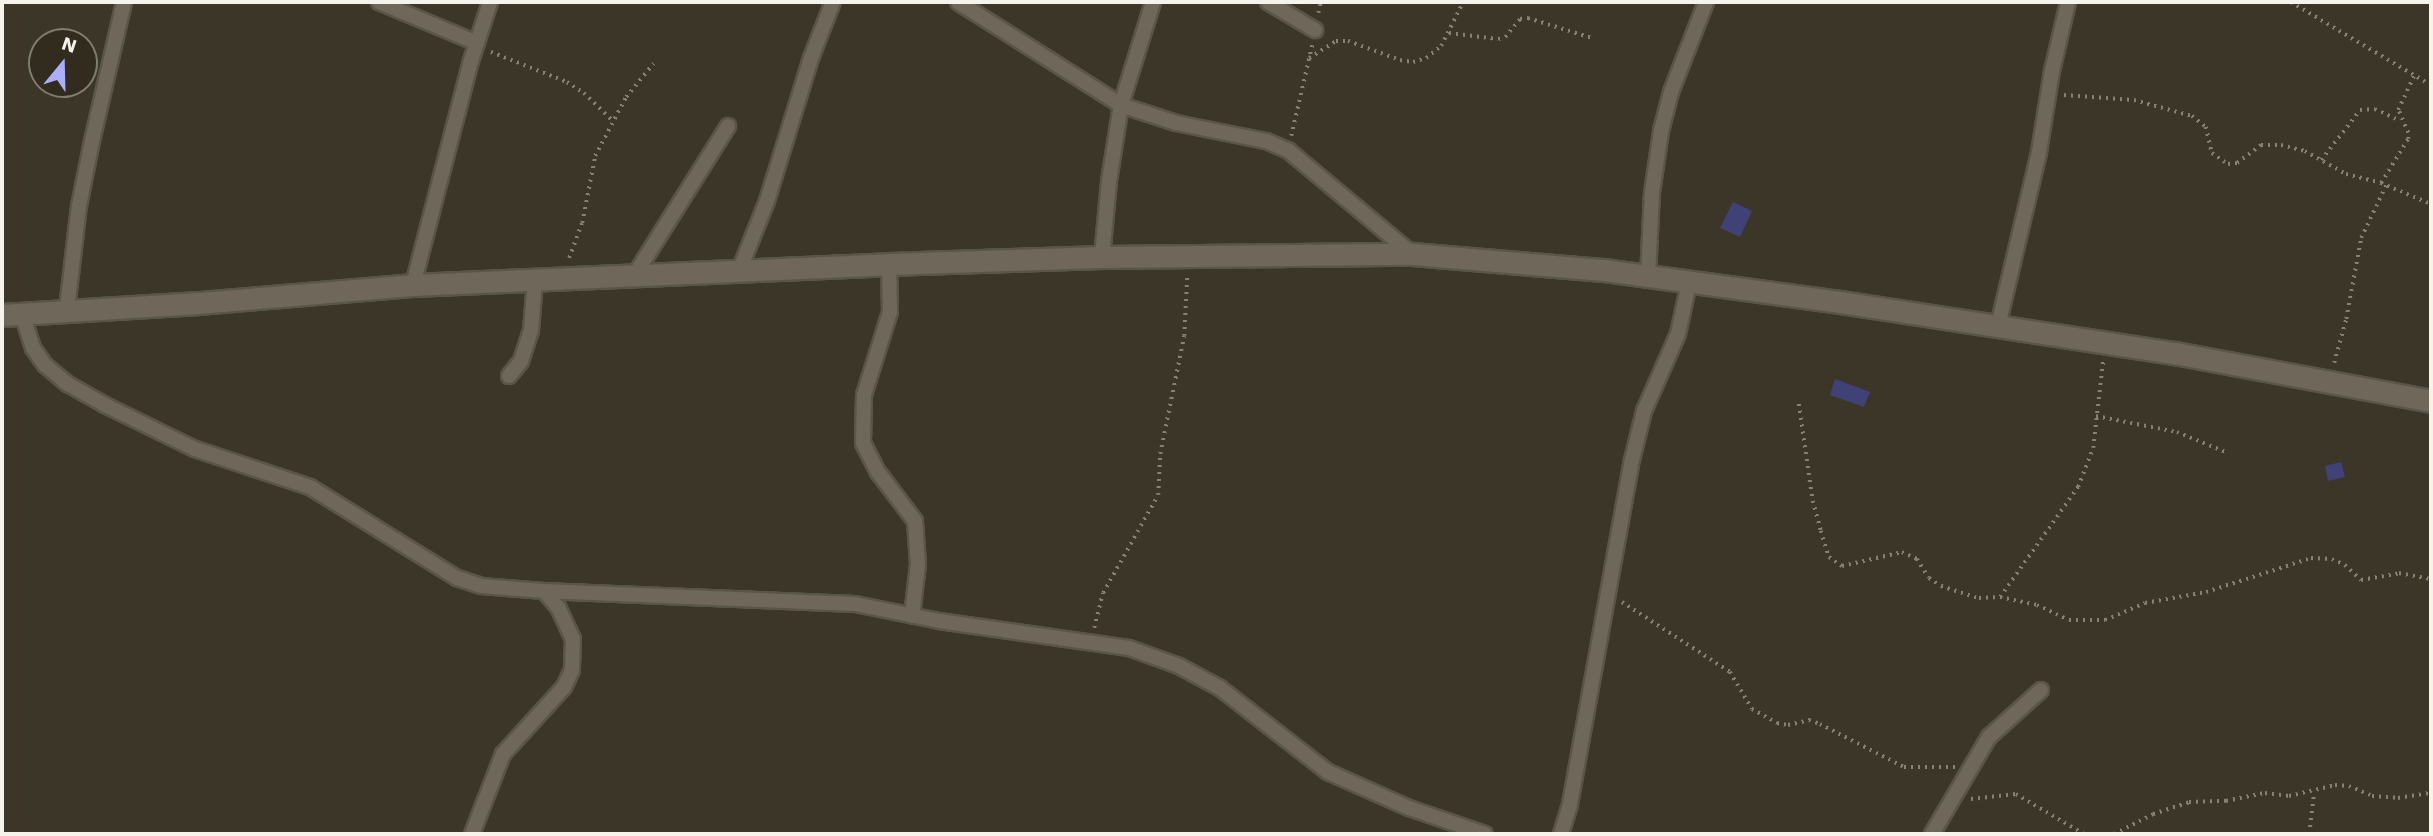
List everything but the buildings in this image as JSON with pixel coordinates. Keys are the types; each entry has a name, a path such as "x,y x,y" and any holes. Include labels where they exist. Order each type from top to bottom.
{"street":[{"path":"67,309 79,206 124,2"},
{"path":"379,2 477,44"},
{"path":"413,285 490,2"},
{"path":"739,271 767,201 811,58 833,2"},
{"path":"958,2 1121,105 1176,123 1266,141 1289,151 1412,254"},
{"path":"1102,257 1109,181 1121,105 1153,2"},
{"path":"1268,2 1315,30"},
{"path":"1647,277 1652,193 1661,131 1671,92 1706,2"},
{"path":"1998,326 2039,152 2068,2"},
{"path":"634,276 728,126"},
{"path":"1485,834 1409,808 1328,772 1220,688 1180,666 1129,648 855,604 544,591 481,586 457,578 310,487 195,449 68,384 45,365 12,314 199,303 413,285 889,264 1102,257 1412,254 1604,270 1998,326 2175,353 2431,401"},
{"path":"889,264 890,312 864,395 863,443 878,472 915,522 918,564 912,615"},
{"path":"509,376 522,361 531,331 535,280"},
{"path":"1561,834 1570,804 1631,464 1644,411 1674,347 1689,284"},
{"path":"472,834 503,754 564,687 572,670 573,639 558,607 544,591"},
{"path":"1932,834 1989,737 2041,690"}],"path":[{"path":"1289,151 1321,2"},
{"path":"1309,58 1331,42 1348,41 1413,62 1433,52 1449,33 1463,2"},
{"path":"2291,2 2431,85"},
{"path":"1449,33 1498,39 1505,37 1520,19 1528,18 1592,38"},
{"path":"477,44 567,82 584,93 613,121"},
{"path":"560,279 582,223 591,169 632,88 653,64"},
{"path":"2329,381 2346,318 2361,237 2409,133 2398,110 2416,74"},
{"path":"2048,95 2080,94 2134,100 2192,116 2206,127 2212,153 2228,164 2237,163 2261,145 2305,151 2346,174 2384,184 2431,204"},
{"path":"2321,160 2360,110 2375,109 2403,122"},
{"path":"1091,640 1103,593 1158,495 1161,444 1185,322 1188,295 1186,256"},
{"path":"2000,597 2078,487 2092,448 2105,344"},
{"path":"1799,404 1813,501 1829,557 1842,566 1902,551 1917,559 1929,578 1941,586 1979,598 2000,597 2037,605 2069,620 2105,620 2145,603 2206,592 2311,558 2332,559 2345,565 2361,580 2399,573 2431,579"},
{"path":"2096,416 2178,432 2228,453"},
{"path":"1608,594 1730,672 1752,709 1777,723 1788,725 1809,720 1904,767 1947,766 1968,771"},
{"path":"2114,834 2153,814 2189,802 2226,801 2265,793 2289,796 2335,785 2349,786 2372,796 2398,798 2431,793"},
{"path":"2309,834 2314,792"},
{"path":"1954,797 1984,799 2016,794 2084,834"}]}
